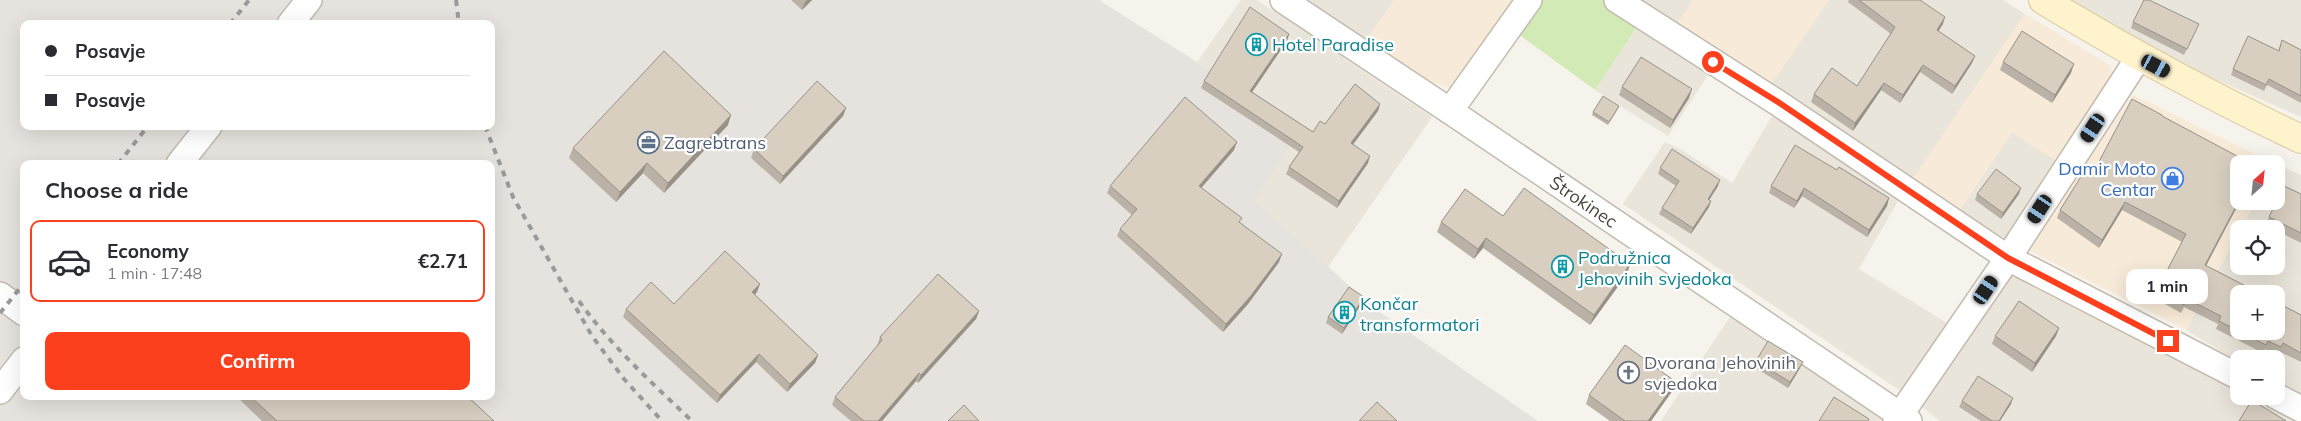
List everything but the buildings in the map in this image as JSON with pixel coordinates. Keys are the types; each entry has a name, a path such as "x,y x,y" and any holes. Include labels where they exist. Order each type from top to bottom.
{"street":[{"path":"293,20 309,0"},
{"name":"Štrokinec","path":"1283,0 1450,111 1902,419"},
{"path":"1450,111 1529,0"},
{"path":"1617,0 1778,102 2008,258 2230,372"},
{"path":"2042,0 2139,58 2222,102 2301,139"},
{"path":"1902,419 2139,58"},
{"path":"182,160 206,130"},
{"path":"0,295 20,310"},
{"path":"0,390 20,365"},
{"path":"2285,401 2300,409"}],"shaded area":[{"path":"0,0 1099,0 1197,62 1299,131 1255,200 1371,306 1538,421 0,421"},
{"path":"1241,0 1256,0 1337,48 1345,59 1432,117 1328,267 1255,200 1298,131 1197,62"},
{"path":"1303,0 1395,0 1366,40"},
{"path":"1395,0 1517,0 1452,88 1425,80 1366,40"},
{"path":"1636,0 1693,0 1676,26"},
{"path":"1693,0 1829,0 1769,87 1676,26"},
{"path":"1829,0 2003,0 2025,14 1913,179 1769,87"},
{"path":"2060,0 2301,0 2301,117 2128,41"},
{"path":"2025,14 2110,65 2113,77 2057,161 2012,133 1959,211 1913,179"},
{"path":"1640,22 1712,69 1668,136 1595,90"},
{"path":"2133,95 2257,155 2230,155 2230,210 2250,210 2245,220 2230,220 2230,248 2186,330 2026,249"},
{"path":"1775,111 1901,196 1859,269 1952,326 1910,386 1899,390 1623,204 1665,142 1682,150 1732,183"},
{"path":"2012,132 2057,161 2008,240 1959,211"},
{"path":"2285,168 2301,175 2301,398 2285,389 2285,350 2230,350 2230,357 2186,330 2230,249 2230,275 2285,275 2285,220 2246,220 2250,210 2285,210"},
{"path":"2014,271 2230,385 2230,405 2268,405 2298,421 1940,421 1922,407 1925,397"},
{"path":"1739,303 1887,421 1661,421"}],"green space":[{"path":"1540,0 1603,0 1640,22 1595,90 1518,34"}],"railway":[{"path":"233,20 249,0"},
{"path":"456,0 458,20"},
{"path":"121,160 145,130"},
{"path":"487,130 513,197 592,336 624,379 662,421"},
{"path":"0,313 20,288"},
{"path":"579,301 618,349 692,421"}],"place":[{"name":"Hotel Paradise","path":"1256,44"},
{"name":"Zagrebtrans","path":"648,142"},
{"name":"Damir Moto Centar","path":"2172,178"},
{"name":"Podružnica Jehovinih svjedoka","path":"1562,267"},
{"name":"Končar transformatori","path":"1344,313"},
{"name":"Dvorana Jehovinih svjedoka","path":"1628,372"}],"route":[{"path":"1713,62 1778,102 2008,258 2168,341"}]}
